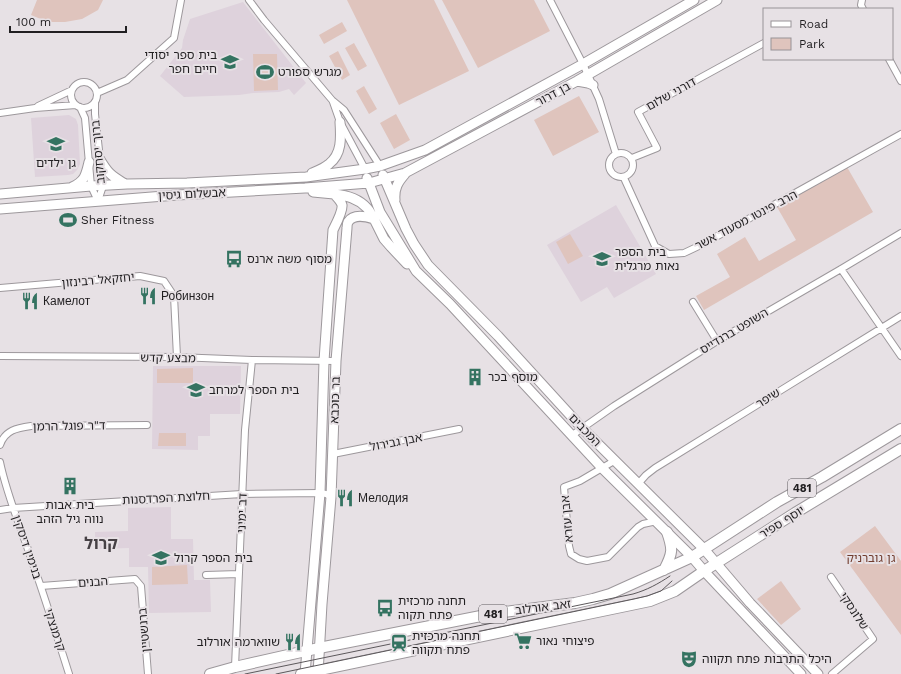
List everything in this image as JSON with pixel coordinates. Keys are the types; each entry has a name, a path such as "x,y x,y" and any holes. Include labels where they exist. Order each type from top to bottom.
{"main road":[{"name":"יוסף ספיר","path":"704,549 778,502 901,429"},
{"name":"יוסף ספיר","path":"704,571 795,513 901,449"},
{"path":"664,570 670,559 671,553 671,545 667,532"},
{"name":"זאב אורלוב","path":"210,674 319,648 496,613 575,603 594,599 610,594 664,570 692,557 704,549"},
{"name":"זאב אורלוב","path":"304,674 650,601 675,591 704,571"}],"street":[{"path":"97,94 127,80 174,38 181,0"},
{"path":"249,0 264,20 332,100 344,110 380,166"},
{"path":"550,0 593,85 599,99 616,154"},
{"name":"בן דרור","path":"380,166 425,150 583,64 694,0"},
{"name":"בן דרור","path":"385,179 405,173 577,81 717,0"},
{"name":"דורני שלום","path":"632,158 657,148 638,112 763,44"},
{"path":"890,60 901,81"},
{"path":"577,81 593,85"},
{"path":"0,113 35,108 78,106 89,107 95,102 97,94 94,86 90,83 82,82 72,90 35,108"},
{"path":"72,90 71,94 73,102 78,106"},
{"path":"332,100 340,122 365,169"},
{"name":"ברוך יסחקוב","path":"95,102 99,158 103,186 98,201"},
{"name":"ברוך יסחקוב","path":"78,106 86,118 91,186 98,201"},
{"path":"306,177 329,164 339,152 340,122"},
{"name":"הרב פינטו מסעוד אשר","path":"624,178 655,246 669,254 684,253 703,244 901,134"},
{"path":"616,154 627,154 632,158 634,166 633,170 631,174 624,178 620,178 613,174 609,168 610,160 616,154"},
{"path":"99,158 106,170 113,177 127,184"},
{"path":"70,188 80,183 86,175 89,162"},
{"name":"אבשלום גיסין","path":"0,194 127,184 187,183 306,177 380,166"},
{"name":"המכבים","path":"380,166 406,229 428,265 498,336 582,428 704,549 765,620 818,674"},
{"name":"המכבים","path":"365,169 380,212 416,271 450,304 571,436 692,557 801,674"},
{"path":"399,213 394,199 395,189 405,173"},
{"name":"אבשלום גיסין","path":"0,209 177,195 294,189 369,183 385,179"},
{"path":"294,189 345,195 357,200 368,208 384,239 416,271"},
{"name":"בר כוכבא","path":"304,674 320,493 324,361 333,230 341,212 342,205 334,194"},
{"name":"בר כוכבא","path":"318,672 331,497 336,361 347,228 348,222 356,216 374,219"},
{"name":"השופט ברנדייס","path":"571,436 614,406 717,341 901,233"},
{"path":"841,269 901,356"},
{"name":"יחזקאל רבינזון","path":"0,288 140,276 164,281 174,296 177,357"},
{"path":"693,302 717,341"},
{"name":"שיפר","path":"638,484 646,475 656,468 901,316"},
{"name":"מבצע קדש","path":"0,356 177,357 336,361"},
{"name":"דב ימיני","path":"236,667 245,430 252,360"},
{"name":"ד\"ר פוגל הרמן","path":"0,445 2,439 8,433 18,428 31,426 147,425"},
{"name":"אבן גבירול","path":"333,454 459,429"},
{"name":"אבן עזרא","path":"614,460 580,481 564,488 571,554 579,559 587,561 608,557 638,527 643,524 657,521"},
{"path":"0,462 2,474 13,508"},
{"name":"חלוצת הפרדסנות","path":"0,510 242,494 320,493 331,497"},
{"name":"בנימין דיסקין","path":"13,508 41,586"},
{"path":"206,575 239,574"},
{"name":"שלונסקי","path":"830,577 873,639 832,674"},
{"name":"הבנים","path":"41,586 135,579 141,586"},
{"name":"קרמנצקי","path":"41,586 70,674"},
{"name":"ברנשטיין","path":"141,586 148,674"}],"shaded area":[{"name":"בית ספר יסודי חיים חפר","path":"243,2 306,83 294,95 289,89 279,92 184,97 160,76 182,48 190,19"},
{"name":"גן ילדים","path":"69,115 76,119 78,125 80,164 77,170 73,174 68,175 35,177 31,118"},
{"name":"בית הספר נאות מרגלית","path":"616,205 656,274 614,298 607,287 581,302 547,245"},
{"name":"בית הספר למרחב","path":"153,366 241,366 240,414 210,414 210,436 198,436 198,450 152,449"},
{"name":"בית הספר קרול","path":"171,507 171,539 193,539 194,580 210,580 211,612 149,613 148,567 129,567 129,548 95,549 95,532 128,531 128,508"}],"green space":[{"path":"37,0 103,0 98,10 82,19 65,22 48,22 31,15"},
{"path":"347,0 434,0 469,71 399,105"},
{"path":"442,0 534,0 550,31 478,68"},
{"path":"342,22 347,31 324,44 319,35"},
{"path":"354,43 367,66 358,71 345,48"},
{"path":"338,51 350,75 342,80 329,56"},
{"name":"מגרש ספורט","path":"253,54 277,54 278,90 254,91"},
{"path":"364,86 377,109 369,114 356,91"},
{"path":"579,96 599,132 553,156 534,120"},
{"path":"396,114 410,140 394,149 380,123"},
{"path":"847,167 873,212 704,310 696,296 730,277 717,254 745,237 759,261 796,240 777,207"},
{"path":"570,234 583,256 568,264 556,242"},
{"path":"193,368 193,383 157,383 157,369"},
{"path":"159,433 186,433 186,446 158,446"},
{"name":"גן גוברניק","path":"875,526 901,561 901,635 840,552"},
{"path":"187,565 188,584 152,585 152,567"},
{"path":"781,581 801,609 781,625 757,599"}],"tram line":[{"path":"245,674 633,594 643,591 670,576"},
{"path":"276,674 647,596 661,591 672,581"}],"place":[{"name":"בית ספר יסודי חיים חפר","path":"230,62"},
{"name":"מגרש ספורט","path":"265,72"},
{"name":"גן ילדים","path":"56,144"},
{"name":"Sher Fitness","path":"68,220"},
{"name":"מסוף משה ארנס","path":"234,259"},
{"name":"בית הספר נאות מרגלית","path":"602,259"},
{"name":"Робинзон","path":"148,296"},
{"name":"Камелот","path":"30,301"},
{"name":"מוסף בכר","path":"475,377"},
{"name":"בית הספר למרחב","path":"196,390"},
{"name":"בית אבות נווה גיל הזהב","path":"70,486"},
{"name":"Мелодия","path":"345,498"},
{"name":"בית הספר קרול","path":"161,558"},
{"name":"תחנה מרכזית פתח תקוה","path":"385,608"},
{"name":"פיצוחי נאור","path":"523,641"},
{"name":"שווארמה אורלוב","path":"293,642"},
{"name":"תחנה מרכזית פתח תקווה","path":"399,643"},
{"name":"היכל התרבות פתח תקווה","path":"689,659"}],"district":[{"name":"קרול","path":"101,543"}]}
